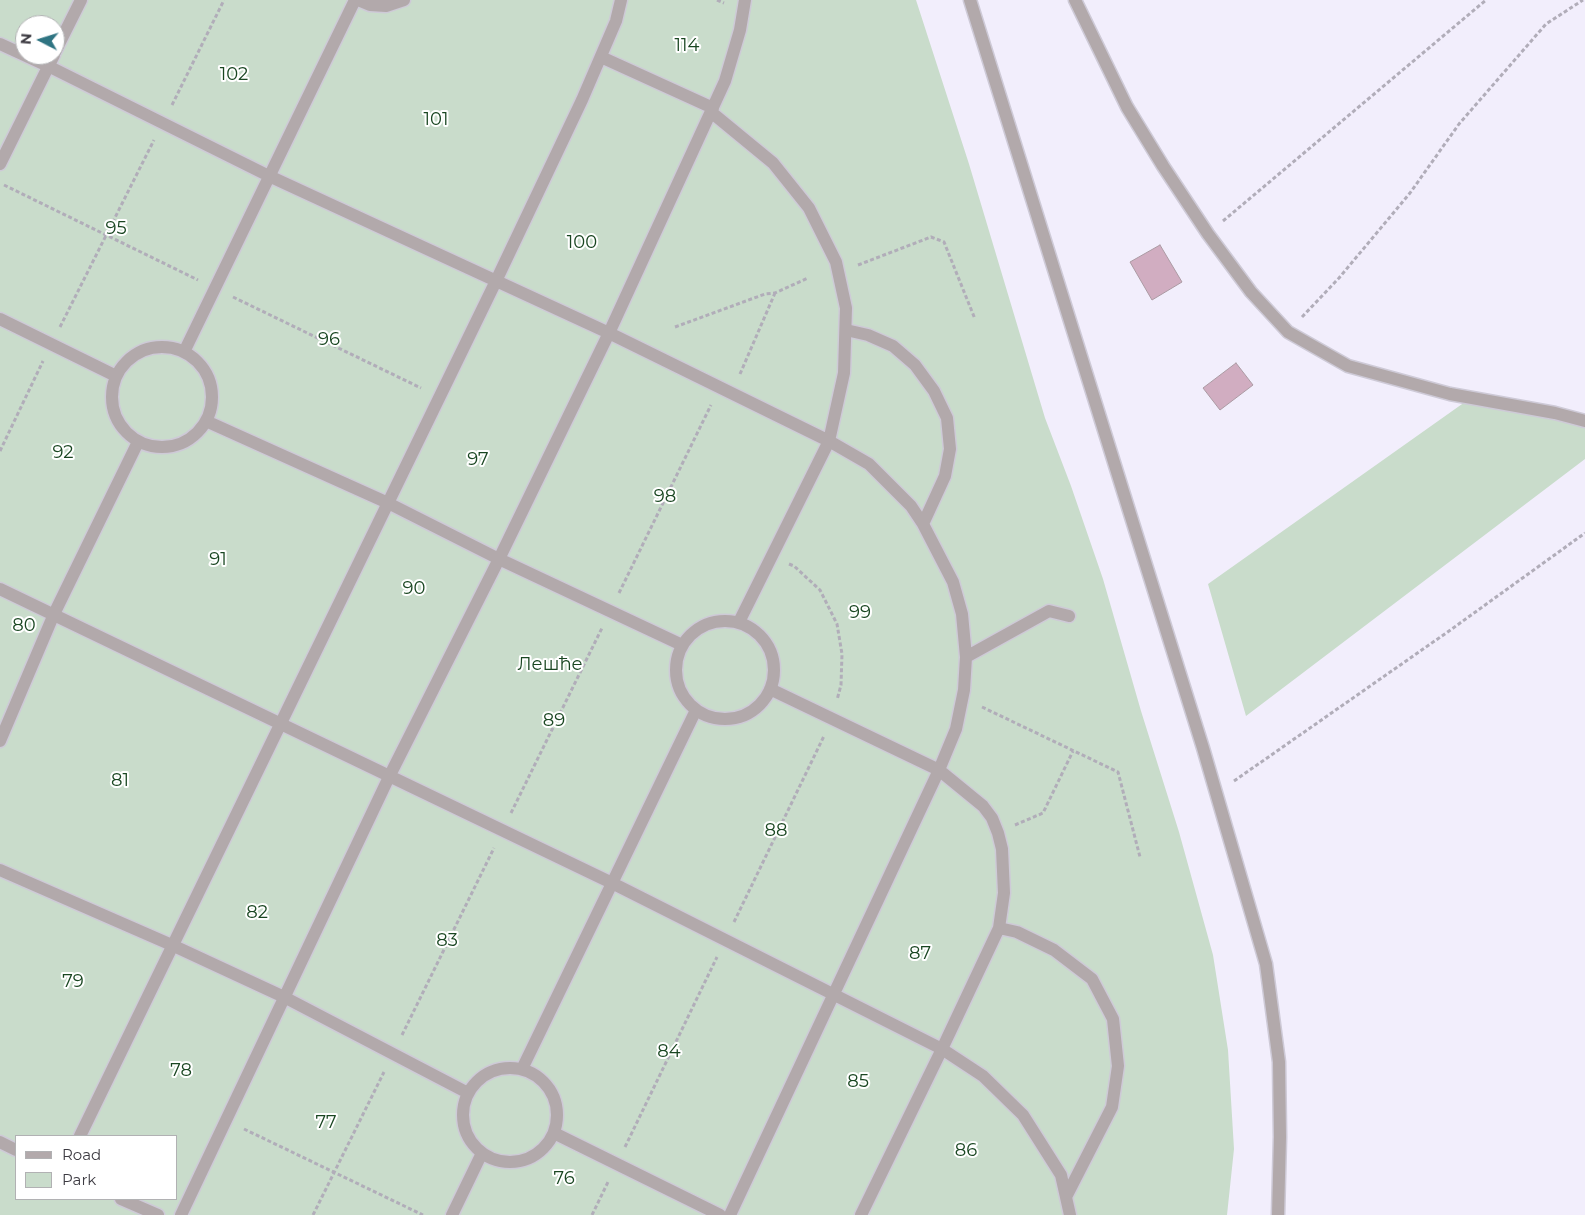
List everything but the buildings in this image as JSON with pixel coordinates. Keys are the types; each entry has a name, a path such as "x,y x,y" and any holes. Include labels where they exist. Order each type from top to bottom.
{"street":[{"path":"65,32 81,0"},
{"path":"184,352 356,0 370,5 386,6 404,0"},
{"path":"80,1135 496,281 601,57 616,21 621,0"},
{"path":"181,1215 389,777 499,559 609,333 725,81 740,30 745,0"},
{"path":"970,0 1217,793 1266,964 1279,1062 1278,1215"},
{"path":"1075,0 1128,107 1163,166 1208,234 1251,292 1288,332 1348,366 1450,394 1555,413 1585,421"},
{"path":"0,44 15,48"},
{"path":"601,57 712,110 773,163 809,208 836,262 846,308 846,330 844,373 829,441 739,622"},
{"path":"0,164 49,65"},
{"path":"64,65 163,123 269,176 609,333 829,441 869,464 911,506 923,524 954,582 962,614 966,657 964,690 956,729 939,770 832,994 730,1215"},
{"path":"0,319 116,376"},
{"path":"846,330 868,335 893,346 915,365 934,391 947,418 950,449 945,476 923,524"},
{"path":"168,347 184,352 197,362 206,374 211,390 211,406 206,421 196,434 184,443 168,447 153,447 138,442 126,433 117,420 112,406 112,391 116,376 125,363 138,353 153,348 168,347"},
{"path":"206,421 388,503 499,559 682,645"},
{"path":"0,741 54,614 138,442"},
{"path":"0,589 612,883 942,1049 983,1076 1023,1115 1061,1175 1070,1215"},
{"path":"966,657 1050,611 1069,616"},
{"path":"726,620 739,622 754,629 765,641 772,657 774,673 770,690 762,702 751,711 738,717 724,719 709,717 696,710 686,700 678,687 676,673 677,658 682,645 690,634 701,626 713,622 726,620"},
{"path":"770,690 939,770 983,806 992,818 1002,849 1004,893 999,928 861,1215"},
{"path":"522,1068 696,710"},
{"path":"0,870 174,946 284,998 468,1093"},
{"path":"999,928 1017,932 1054,950 1092,979 1113,1019 1118,1066 1112,1107 1066,1197"},
{"path":"503,1068 522,1068 536,1075 548,1086 556,1100 558,1117 554,1133 547,1145 536,1155 523,1161 495,1160 482,1153 473,1144 466,1132 463,1119 468,1093 485,1074 503,1068"},
{"path":"554,1133 720,1215"},
{"path":"0,1142 15,1150"},
{"path":"452,1215 482,1153"},
{"path":"124,1200 158,1215"}],"path":[{"path":"0,451 224,0"},
{"path":"1208,234 1486,0"},
{"path":"1288,332 1338,278 1410,193 1459,124 1546,24 1583,0"},
{"path":"838,273 931,237 944,242 975,319"},
{"path":"675,327 765,294 775,293 808,278"},
{"path":"313,1215 610,611 775,293"},
{"path":"1217,793 1449,631 1585,533"},
{"path":"592,1215 832,719 841,685 842,654 838,624 820,590 794,566 772,556"},
{"path":"982,707 1118,772 1140,857"},
{"path":"998,832 1043,813 1073,751"},
{"path":"226,1120 423,1215"}],"green space":[{"name":"Лешће","path":"0,0 916,0 969,164 1045,418 1103,579 1141,711 1179,832 1213,955 1228,1050 1234,1149 1227,1215 0,1215"},
{"path":"1472,397 1585,421 1585,459 1246,716 1208,584"}],"park label":[{"name":"114","path":"687,46"},
{"name":"102","path":"234,75"},
{"name":"101","path":"436,120"},
{"name":"95","path":"116,229"},
{"name":"100","path":"582,243"},
{"name":"96","path":"329,340"},
{"name":"92","path":"63,453"},
{"name":"97","path":"478,460"},
{"name":"98","path":"665,497"},
{"name":"91","path":"218,560"},
{"name":"90","path":"414,589"},
{"name":"99","path":"860,613"},
{"name":"80","path":"24,626"},
{"name":"89","path":"554,721"},
{"name":"81","path":"120,781"},
{"name":"88","path":"776,831"},
{"name":"82","path":"257,913"},
{"name":"83","path":"447,941"},
{"name":"87","path":"920,954"},
{"name":"79","path":"73,982"},
{"name":"84","path":"669,1052"},
{"name":"78","path":"181,1071"},
{"name":"85","path":"858,1082"},
{"name":"77","path":"326,1123"},
{"name":"86","path":"966,1151"},
{"name":"76","path":"564,1179"}]}
